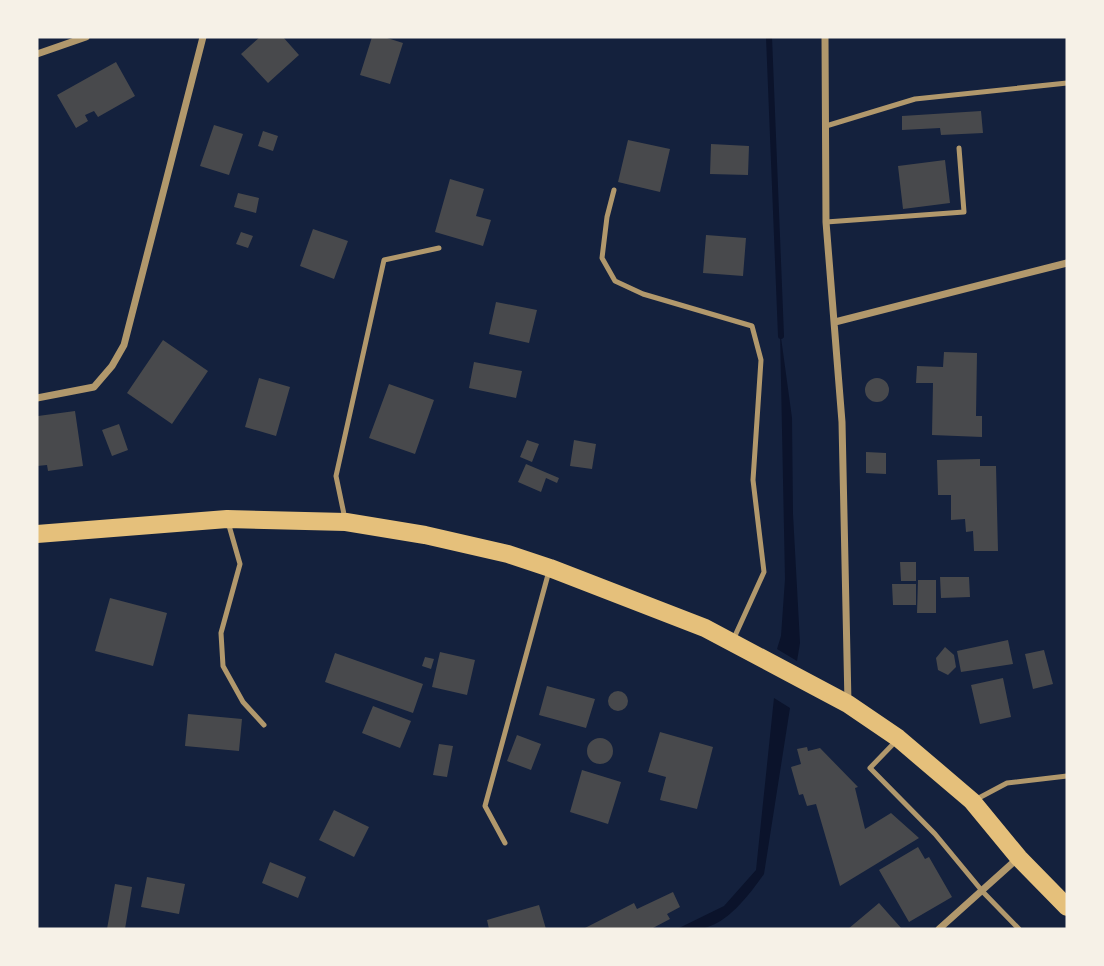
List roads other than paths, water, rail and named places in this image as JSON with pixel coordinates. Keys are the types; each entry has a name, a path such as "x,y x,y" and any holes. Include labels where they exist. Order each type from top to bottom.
{"main road":[{"path":"37,534 227,519 346,523 425,534 509,554 550,568 733,641 848,704 898,738 972,801 1019,858 1067,907"}],"street":[{"path":"37,54 86,37"},
{"path":"37,398 94,387 112,366 124,345 203,37"},
{"path":"825,37 826,222 842,422 848,704"},
{"path":"835,322 1067,263"},
{"path":"939,929 1019,858"}],"lane":[{"path":"826,126 915,99 1067,83"},
{"path":"826,222 964,212 959,148"},
{"path":"614,190 607,217 602,258 615,281 643,294 752,326 761,360 753,480 764,572 733,641"},
{"path":"346,523 336,477 384,260 439,248"},
{"path":"227,519 240,564 221,633 223,666 243,702 264,724"},
{"path":"505,843 485,806 550,568"},
{"path":"898,738 870,768 934,834 982,892 1019,929"},
{"path":"972,801 1007,783 1067,776"}],"water":[{"path":"780,330 792,418 793,514 800,643 797,661 777,649 781,636 785,579"},
{"path":"774,698 790,708 764,874 736,908 719,922 700,929 677,929 724,906 756,870"}],"waterway":[{"path":"769,37 781,336"}]}
